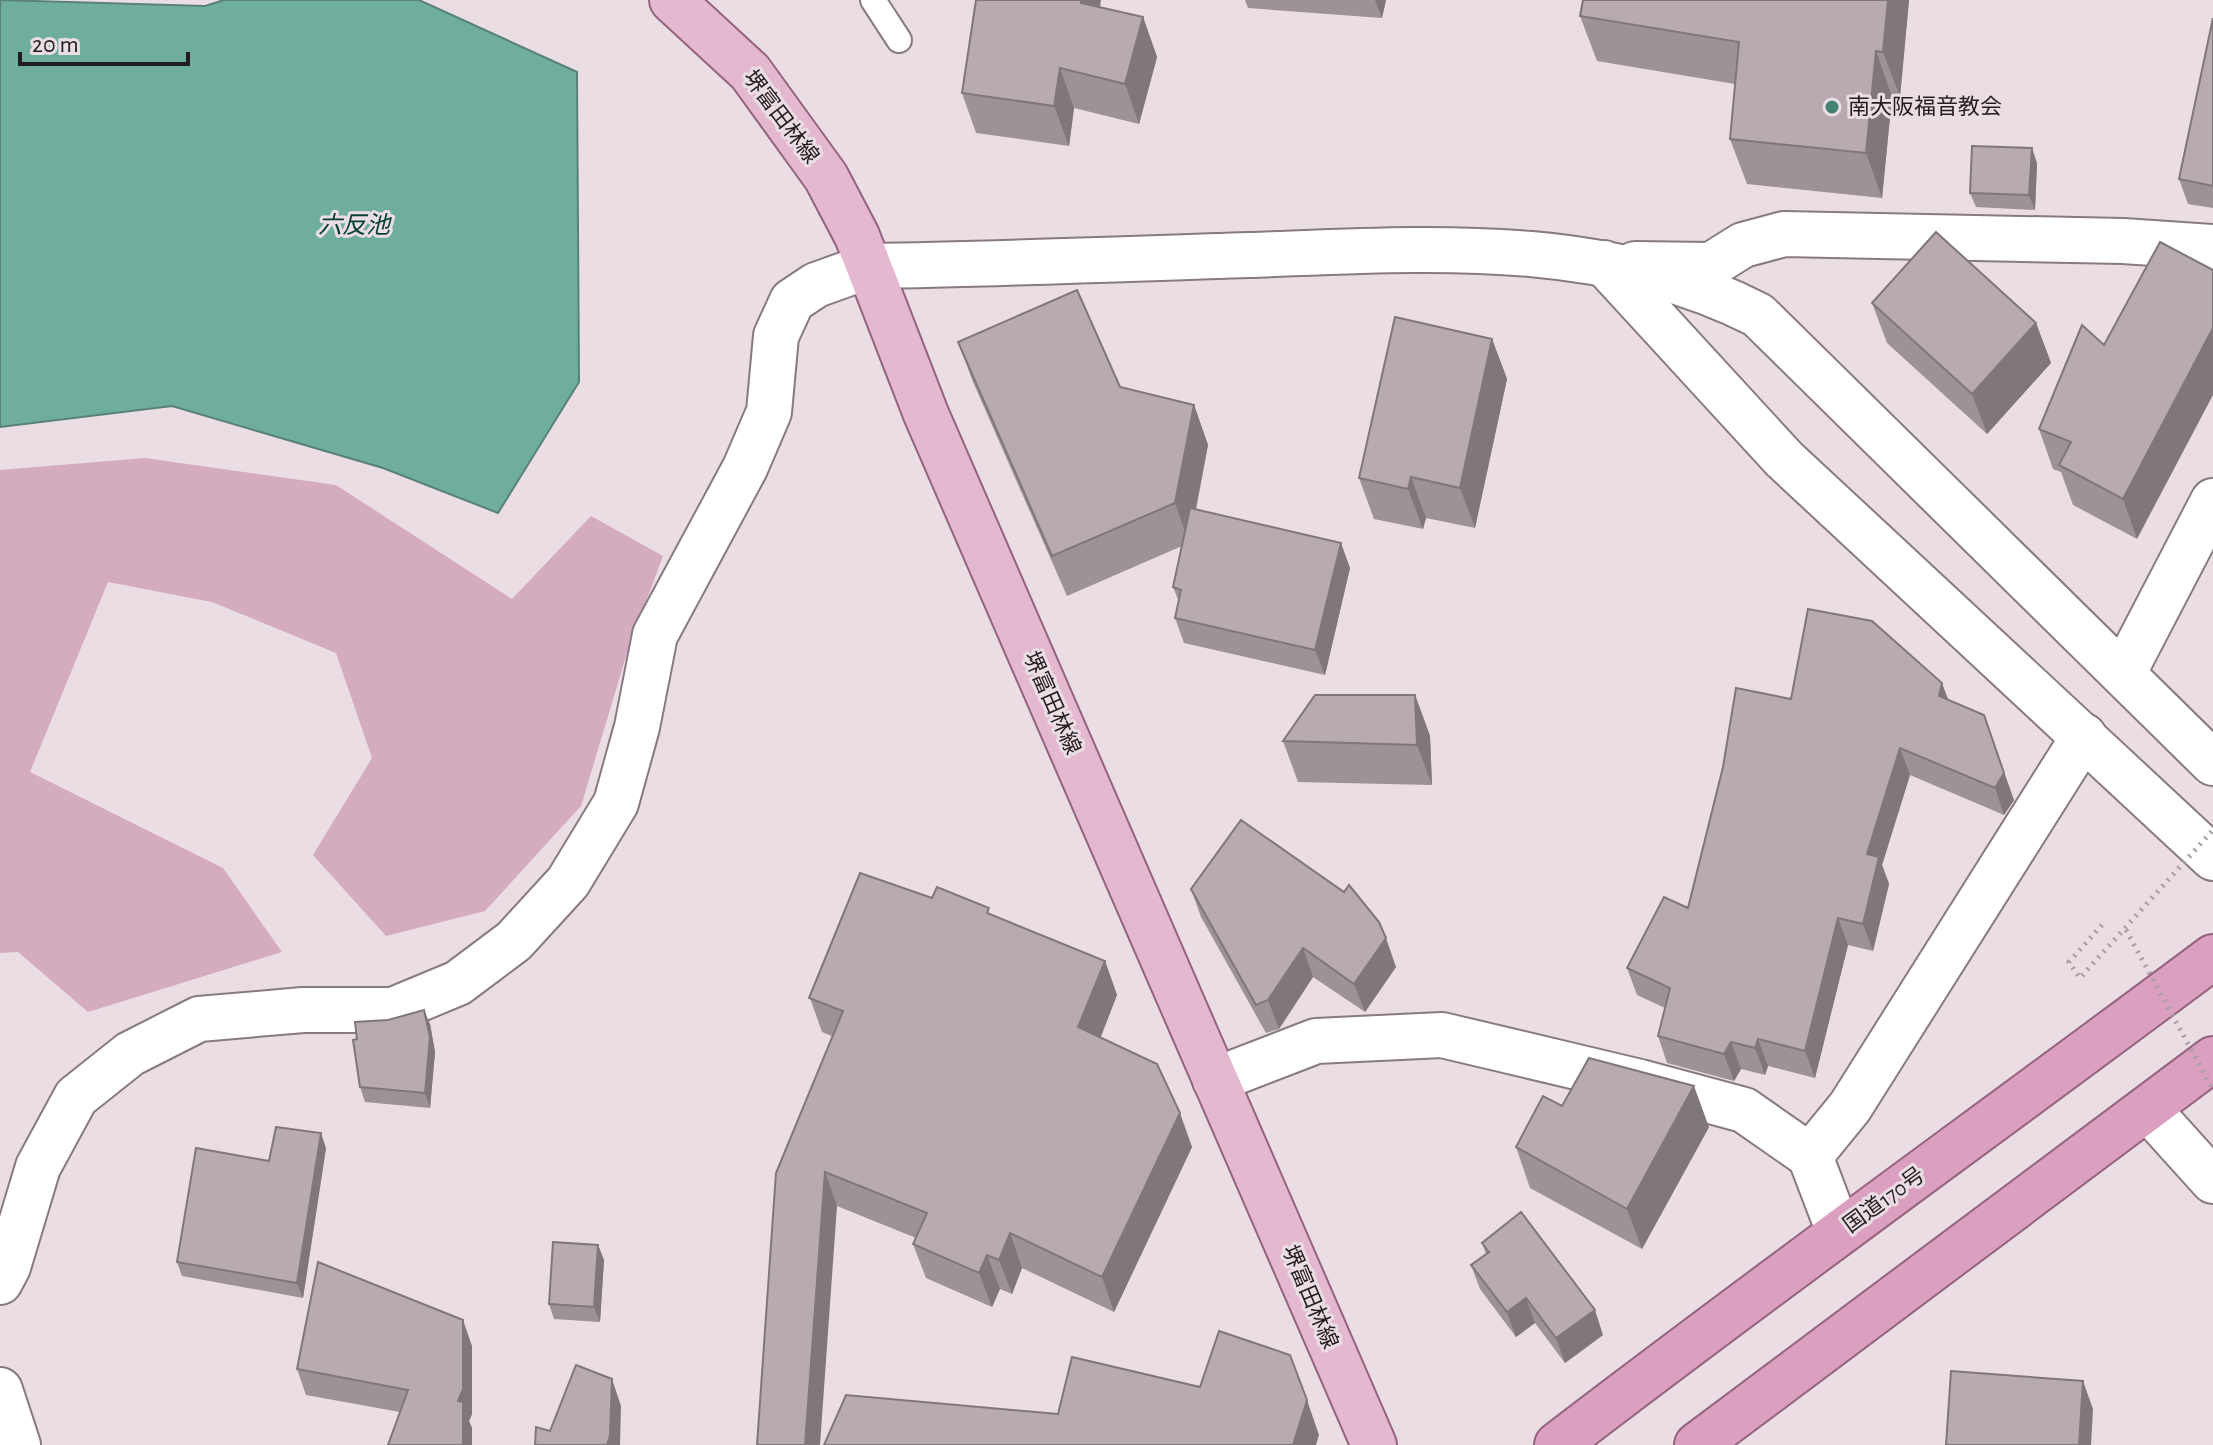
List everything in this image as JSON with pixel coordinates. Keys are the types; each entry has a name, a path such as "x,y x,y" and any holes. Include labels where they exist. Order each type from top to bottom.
{"highway":[{"name":"国道170号","path":"1557,1445 1839,1232 2213,957"},
{"path":"1697,1445 2213,1059"}],"main road":[{"name":"堺富田林線","path":"672,0 750,72 826,177 869,266 926,414 1374,1445"}],"street":[{"path":"1604,263 1711,265 1743,245 1784,234 2123,241 2213,247"},
{"path":"0,1282 8,1267 38,1167 76,1097 130,1054 199,1019 303,1010 393,1010 458,983 514,941 568,882 616,803 637,727 655,635 745,468 769,412 776,336 792,301 816,285 869,266 1442,248 1557,255 1604,263 1711,291 1758,315 2213,763"},
{"path":"1604,263 1784,459 2213,858"},
{"path":"2123,674 2213,501"},
{"path":"1810,1156 1850,1107 2084,736"},
{"path":"1215,1080 1316,1041 1442,1035 1744,1110 1810,1156 1839,1232"},
{"path":"2148,1109 2213,1181"},
{"path":"0,1390 18,1445"}],"lane":[{"path":"873,0 899,40"}],"path":[{"path":"2102,925 2069,962 2080,978 2213,830"},
{"path":"2126,930 2213,1090"}],"shaded area":[{"path":"145,458 336,485 512,599 591,516 663,556 627,653 581,806 485,911 386,936 313,855 372,758 336,653 212,602 108,582 30,772 223,868 282,952 88,1012 18,952 0,953 0,470"}],"water":[{"name":"六反池","path":"0,0 205,6 224,0 419,0 577,72 579,382 498,513 383,468 172,406 0,427"}],"building":[{"path":"976,0 1081,0 1081,3 1143,17 1125,84 1060,68 1054,106 962,93"},
{"path":"1583,0 1888,0 1883,52 1876,51 1866,153 1730,139 1739,42 1580,16"},
{"path":"2213,18 2213,186 2179,179"},
{"path":"1972,146 2032,148 2029,195 1970,193"},
{"path":"1936,232 2036,323 1972,394 1872,303"},
{"path":"2160,242 2213,270 2213,328 2123,499 2059,465 2071,442 2039,429 2082,325 2104,345"},
{"path":"1077,290 1120,387 1194,405 1175,503 1052,556 958,342"},
{"path":"1395,317 1492,339 1460,488 1411,477 1408,489 1359,478"},
{"path":"1190,508 1341,543 1315,650 1175,618 1181,590 1173,587"},
{"path":"1808,609 1872,621 1942,683 1939,696 1984,715 2004,773 1995,788 1900,748 1867,854 1879,857 1863,924 1838,918 1805,1051 1758,1039 1755,1048 1731,1042 1724,1054 1658,1036 1670,988 1627,968 1664,897 1688,908 1723,767 1736,688 1791,699"},
{"path":"1315,695 1415,695 1417,745 1283,741"},
{"path":"1241,820 1344,892 1349,885 1379,922 1386,938 1354,984 1303,948 1268,1000 1256,1005 1191,889"},
{"path":"860,873 932,898 937,887 989,908 987,913 1105,961 1078,1027 1157,1064 1180,1113 1102,1277 1010,1233 999,1260 987,1255 979,1273 913,1244 927,1213 825,1172 805,1445 757,1445 776,1173 843,1011 809,998"},
{"path":"424,1010 430,1037 425,1093 360,1087 353,1040 357,1039 355,1022 388,1020"},
{"path":"1589,1058 1694,1086 1627,1209 1516,1147 1543,1096 1562,1106"},
{"path":"276,1127 321,1133 297,1283 177,1262 196,1148 269,1161"},
{"path":"1521,1212 1595,1310 1556,1338 1526,1298 1507,1312 1471,1265 1489,1252 1482,1243"},
{"path":"553,1242 598,1245 594,1307 549,1304"},
{"path":"318,1262 463,1320 463,1389 458,1401 463,1402 463,1445 388,1445 408,1390 297,1369"},
{"path":"1219,1331 1290,1355 1307,1400 1293,1445 824,1445 846,1395 1058,1414 1072,1357 1200,1387"},
{"path":"576,1365 612,1379 607,1445 535,1445 536,1427 550,1431"},
{"path":"1951,1371 2083,1381 2079,1445 1946,1445"}],"place":[{"name":"南大阪福音教会","path":"1832,107"}]}
